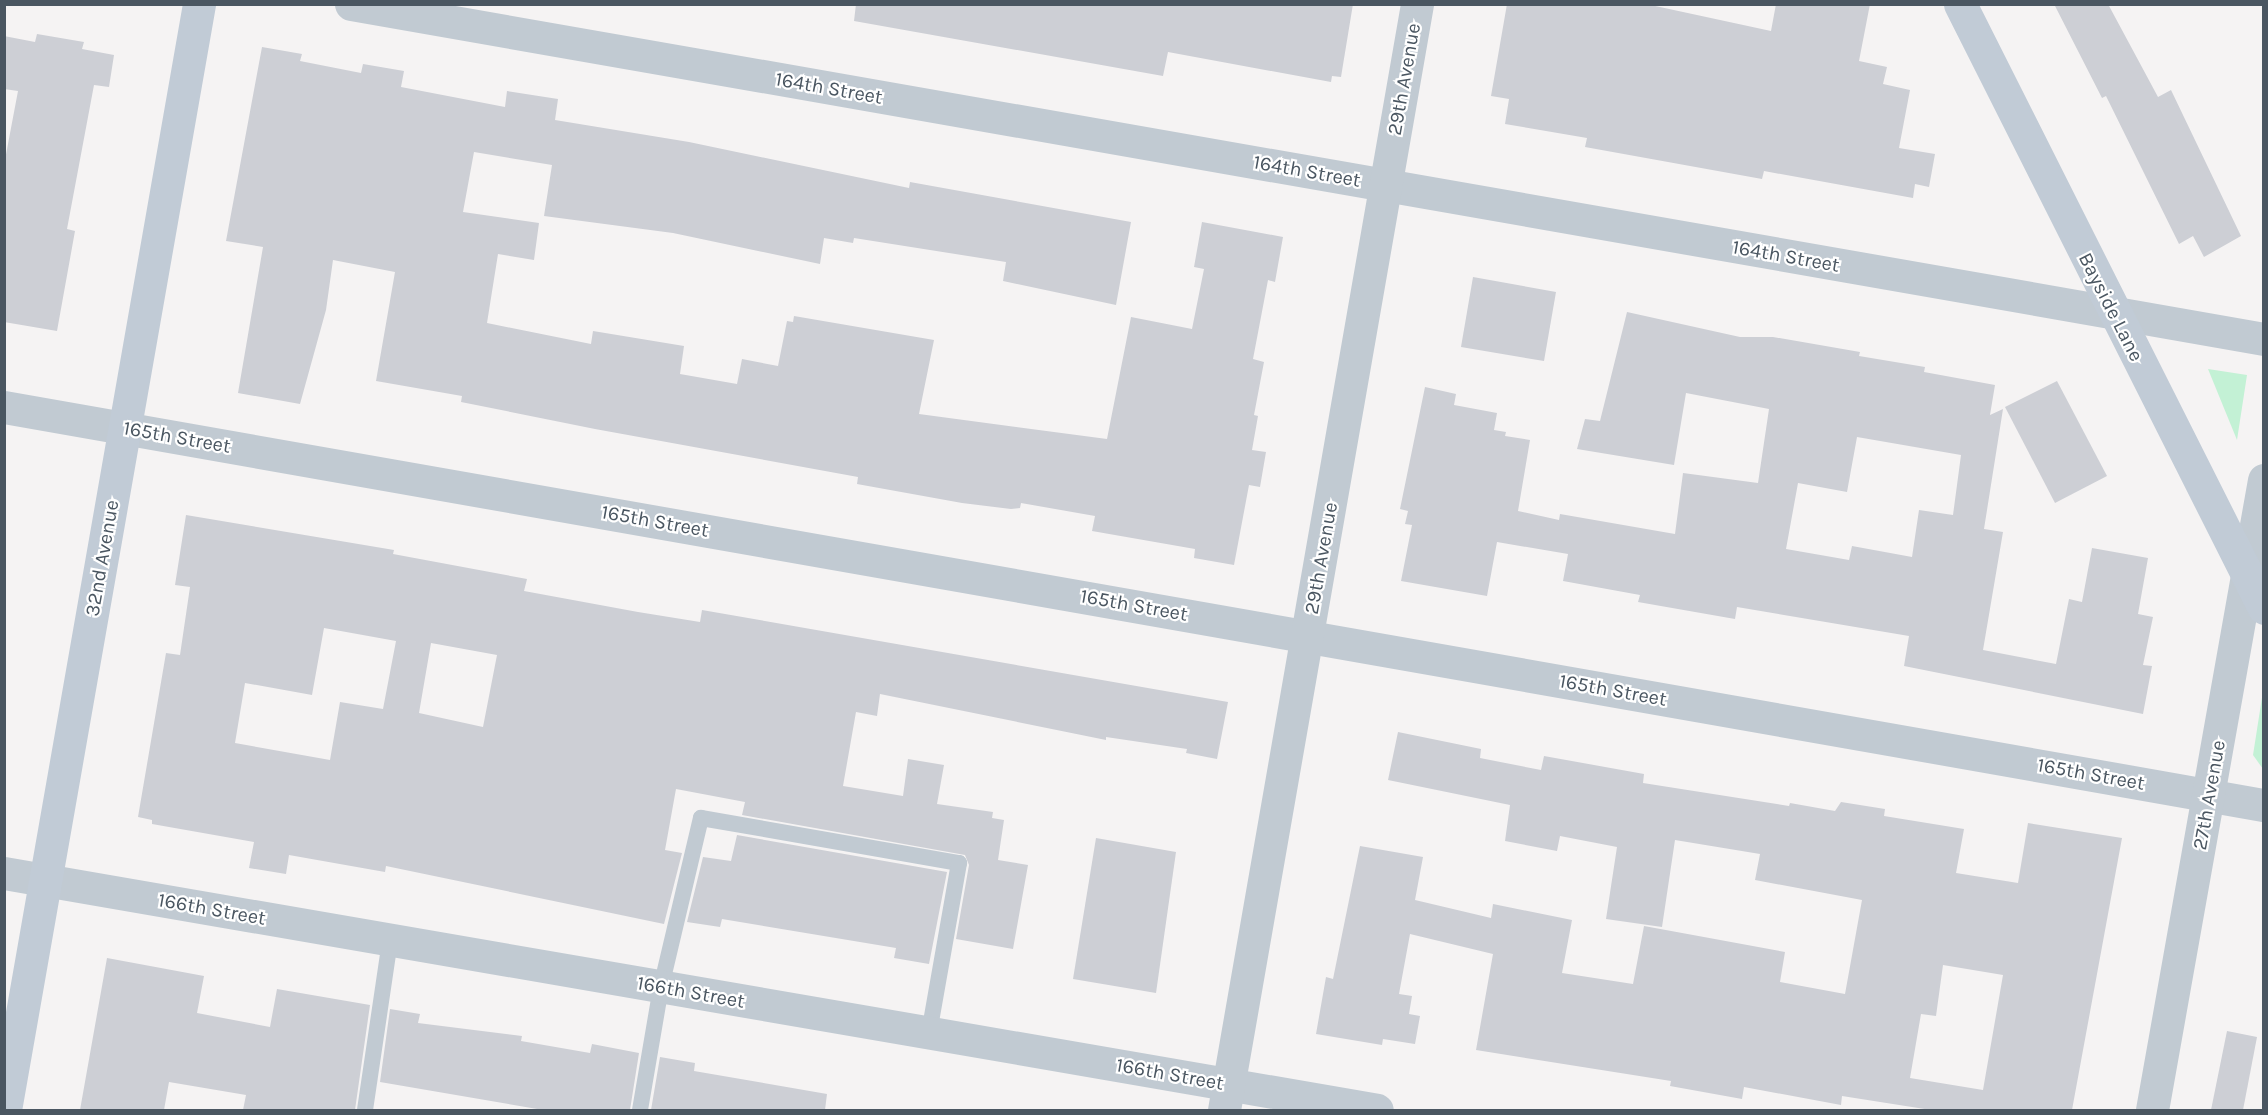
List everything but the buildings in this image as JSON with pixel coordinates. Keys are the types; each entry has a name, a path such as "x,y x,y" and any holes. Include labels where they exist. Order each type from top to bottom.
{"street":[{"name":"32nd Avenue","path":"5,1110 199,4"},
{"name":"164th Street","path":"351,4 2264,339"},
{"name":"29th Avenue","path":"1226,1097 1417,4"},
{"name":"Bayside Lane","path":"1960,4 2264,608"},
{"name":"165th Street","path":"4,407 2264,805"},
{"name":"27th Avenue","path":"2152,1110 2264,480"},
{"name":"166th Street","path":"4,873 929,1033 1226,1097 1377,1110"}],"lane":[{"path":"640,1110 661,987 701,818 959,863 929,1033"},
{"path":"365,1110 390,940"}],"green space":[{"path":"2208,369 2247,375 2237,440"},
{"path":"2263,691 2263,769 2253,755"}]}
